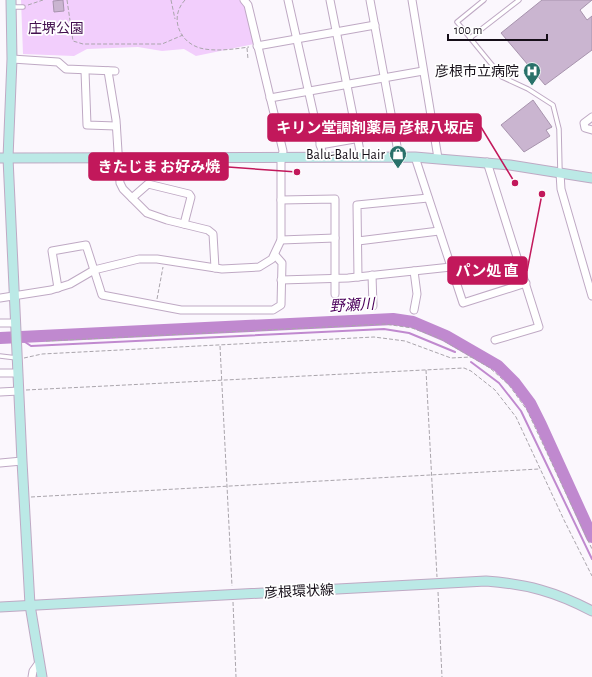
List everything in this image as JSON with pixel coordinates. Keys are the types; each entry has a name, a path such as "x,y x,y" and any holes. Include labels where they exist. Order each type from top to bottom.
{"street":[{"path":"0,298 58,288 94,270 108,265 139,259 164,260 215,268 249,269 259,267 272,259 281,240 283,151 248,5 244,0"},
{"path":"288,0 310,91 323,156"},
{"path":"330,0 361,156"},
{"path":"370,0 396,132 399,157"},
{"path":"412,0 438,158"},
{"path":"12,4 12,59 4,158 16,296 18,391 30,605 38,664 42,677"},
{"path":"257,46 375,25"},
{"path":"12,59 58,62 66,69 111,71 120,183 123,189 147,213 167,220 202,227 213,234 215,268"},
{"path":"86,71 87,125 116,126"},
{"path":"270,98 423,71"},
{"path":"592,117 584,123 584,128 592,130"},
{"path":"320,145 396,132"},
{"path":"4,158 323,156 415,157 487,162 592,178"},
{"path":"415,157 463,303 526,283"},
{"path":"487,162 540,327 495,340"},
{"path":"560,173 561,189 590,280 592,296"},
{"path":"132,198 148,184 189,194 191,198 184,224"},
{"path":"358,277 357,205 428,198"},
{"path":"281,200 335,199 335,294"},
{"path":"358,241 439,231"},
{"path":"281,240 335,238"},
{"path":"58,288 52,251 86,245 102,295 181,310 273,310 281,305 282,262 275,255"},
{"path":"281,280 358,277 451,267"},
{"path":"414,271 417,294 414,310"},
{"path":"372,275 373,306"},
{"path":"0,323 16,326"},
{"path":"0,374 18,373"},
{"path":"0,392 18,391"},
{"path":"0,462 22,461"},
{"name":"彦根環状線","path":"0,607 486,582 512,583 559,594 592,611"},
{"path":"32,677 33,671 38,664"}],"lane":[{"path":"484,0 457,22 502,77 528,88 553,105 559,129 560,173"},
{"path":"470,38 519,0"},
{"path":"12,4 23,6"},
{"path":"0,356 18,357"}],"path":[{"path":"23,6 43,0"},
{"path":"67,0 73,41 162,44 183,35"},
{"path":"171,0 175,20 183,35 193,45 203,49 257,46"},
{"path":"175,20 179,7 185,0"},
{"path":"247,47 248,59"},
{"path":"156,305 164,260"},
{"path":"46,341 385,324 412,328 439,338 490,368 509,385 527,410 592,549"},
{"path":"18,357 42,354 374,337 405,341 451,358 472,357"},
{"path":"220,345 236,677"},
{"path":"18,391 464,368 471,371 495,390 516,417 592,576"},
{"path":"426,369 442,677"},
{"path":"24,497 540,469"}],"green space":[{"name":"庄堺公園","path":"21,0 241,0 245,6 254,44 196,56 184,49 162,51 138,47 87,49 74,56 23,54"}],"building":[{"path":"63,0 64,11 54,12 53,1"},
{"name":"彦根市立病院","path":"542,0 592,0 580,10 587,20 592,16 592,50 545,85 501,33"},
{"path":"533,100 552,127 546,130 550,136 524,152 501,125"}],"waterway":[{"name":"野瀬川","path":"0,338 393,319 413,322 446,336 498,366 515,383 530,403 592,537"},
{"path":"19,338 31,346 384,329 409,333 455,352"},
{"path":"471,362 499,383 521,411 592,559"}],"place":[{"name":"彦根市立病院","path":"532,86"},
{"name":"Balu-Balu Hair","path":"398,169"},
{"name":"きたじま お好み焼","path":"297,172"},
{"name":"キリン堂調剤薬局 彦根八坂店","path":"515,183"},
{"name":"パン処 直","path":"542,194"}]}
